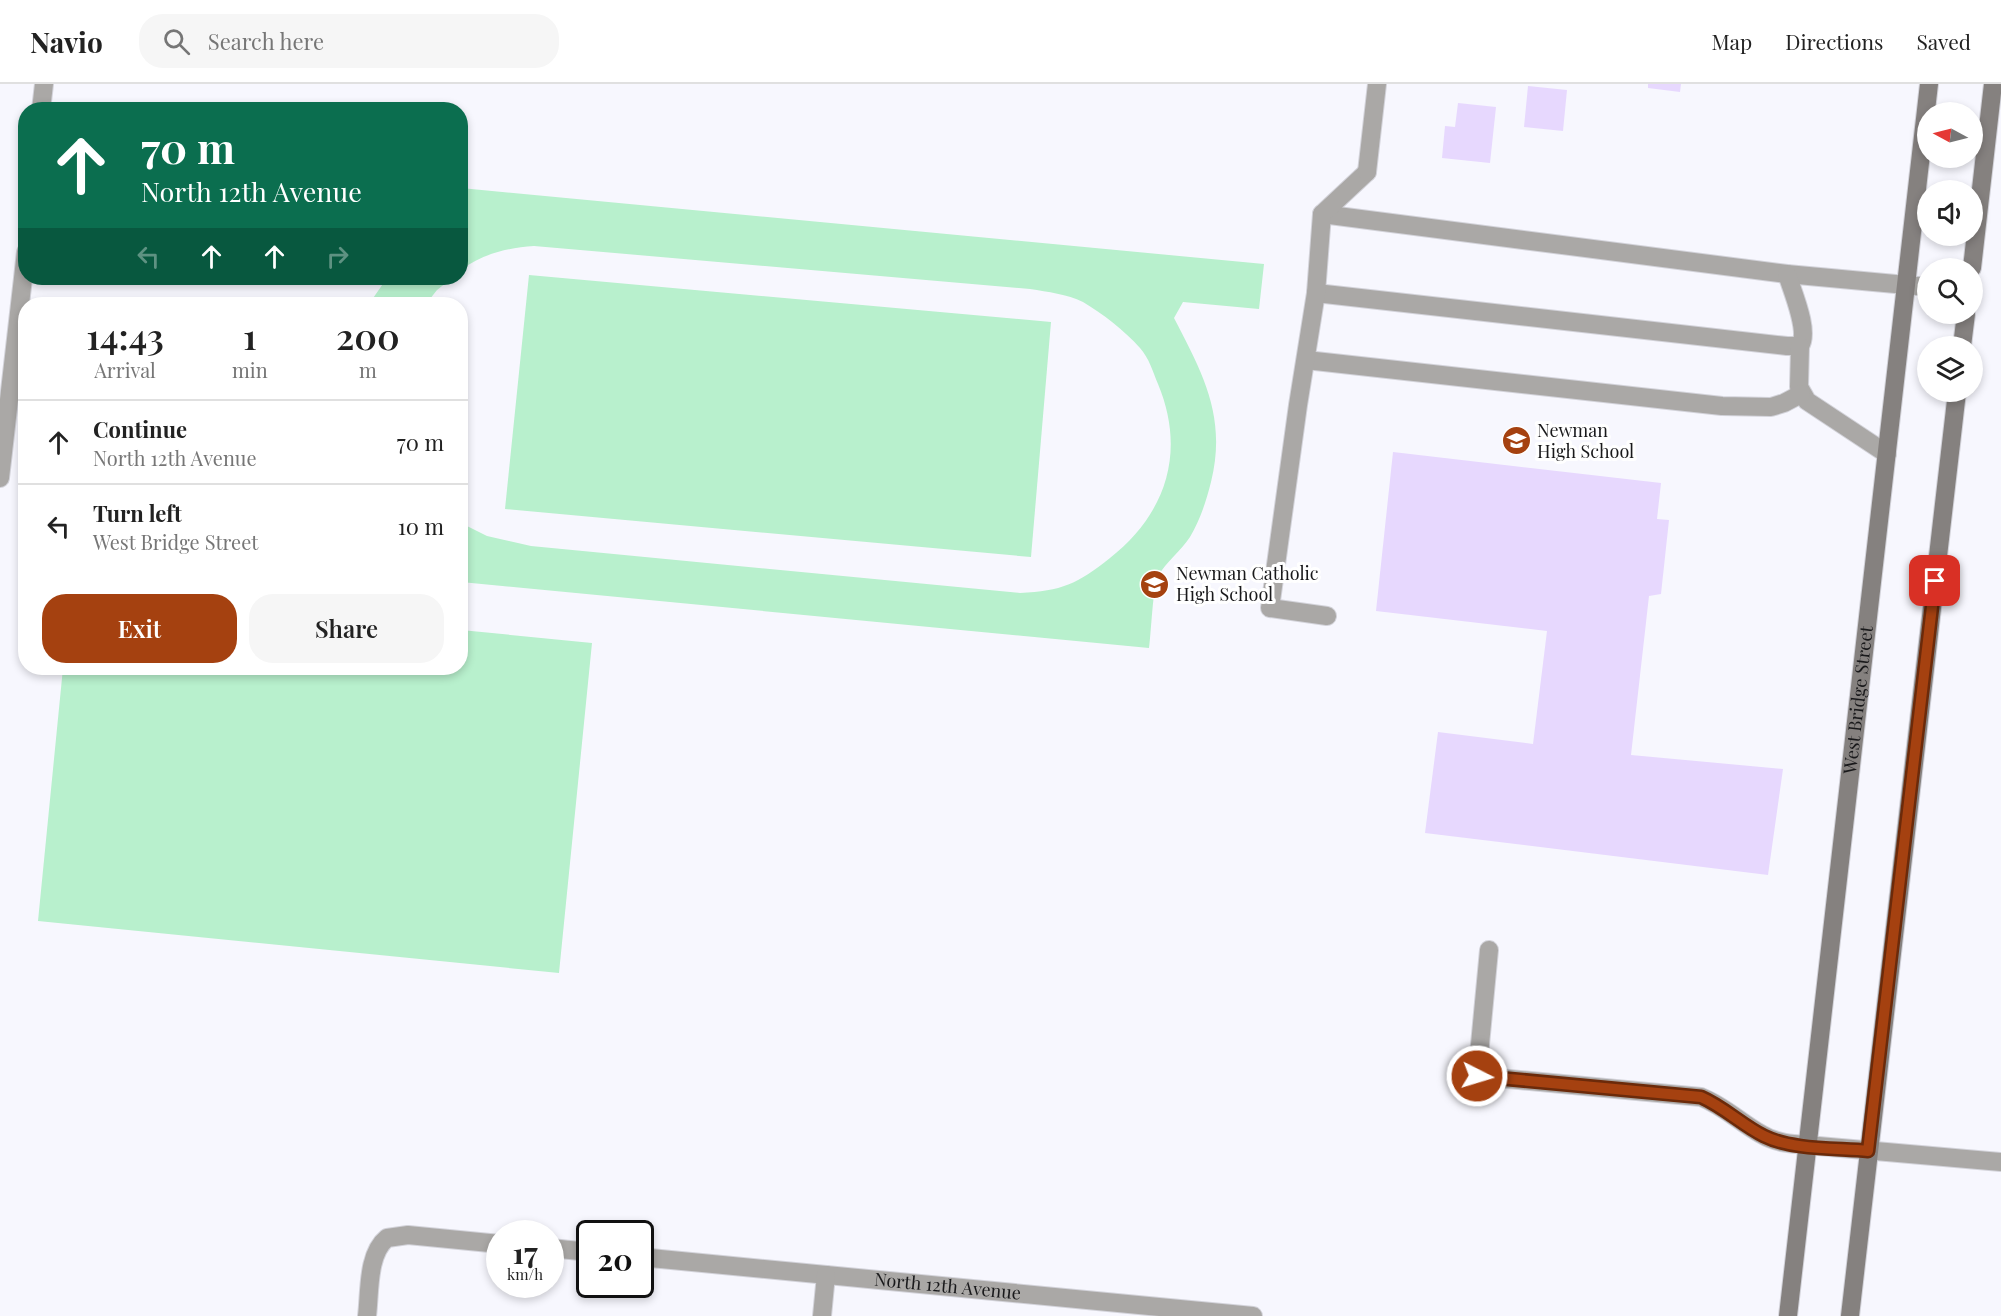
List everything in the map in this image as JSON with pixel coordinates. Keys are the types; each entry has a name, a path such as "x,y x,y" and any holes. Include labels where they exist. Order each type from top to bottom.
{"main road":[{"name":"West Bridge Street","path":"1788,1316 1929,84"},
{"path":"1973,258 1993,84"},
{"path":"1850,1316 1956,402"}],"street":[{"path":"42,102 44,84"},
{"path":"1327,616 1270,608 1316,293 1322,214 1367,172 1377,84"},
{"path":"1322,214 1787,274 1917,286"},
{"path":"1787,274 1803,327 1803,340 1800,346 1799,387 1801,394 1807,401 1887,454"},
{"path":"1316,293 1800,346"},
{"path":"0,478 18,322"},
{"path":"1306,360 1722,406 1771,407 1801,394"},
{"path":"1489,950 1477,1076 1701,1097 1718,1104 1762,1135 1782,1143 2001,1162"},
{"path":"367,1316 375,1260 383,1242 392,1237 408,1235 486,1243"},
{"name":"North 12th Avenue","path":"654,1258 1253,1316"},
{"path":"822,1316 826,1275"}],"green space":[{"path":"468,189 1264,264 1259,309 1183,302 1174,318 1203,377 1209,397 1214,416 1215,459 1209,489 1197,524 1190,537 1165,566 1156,581 1149,648 468,583 468,526 487,536 531,546 1020,593 1047,590 1078,580 1110,558 1130,540 1158,501 1166,479 1170,457 1170,433 1166,409 1158,384 1143,352 1106,317 1083,302 1070,297 1030,289 534,246 495,253 469,264"},
{"path":"529,275 1051,322 1031,557 505,509"},
{"path":"382,285 443,285 432,297 374,297"},
{"path":"468,631 592,643 559,973 38,921 62,675 468,675"}],"building":[{"path":"1648,84 1681,84 1680,92 1648,88"},
{"path":"1528,86 1567,90 1563,131 1524,127"},
{"path":"1458,103 1496,107 1490,163 1442,158 1445,126 1455,127"},
{"path":"1393,452 1661,483 1657,519 1669,520 1661,594 1649,596 1631,755 1783,769 1768,875 1425,833 1438,732 1533,744 1547,631 1376,611"}],"place":[{"name":"Newman High School","path":"1516,441"},
{"name":"Newman Catholic High School","path":"1155,584"}],"route":[{"path":"1477,1076 1701,1097 1718,1104 1762,1135 1782,1143 1868,1151 1935,581"}]}
